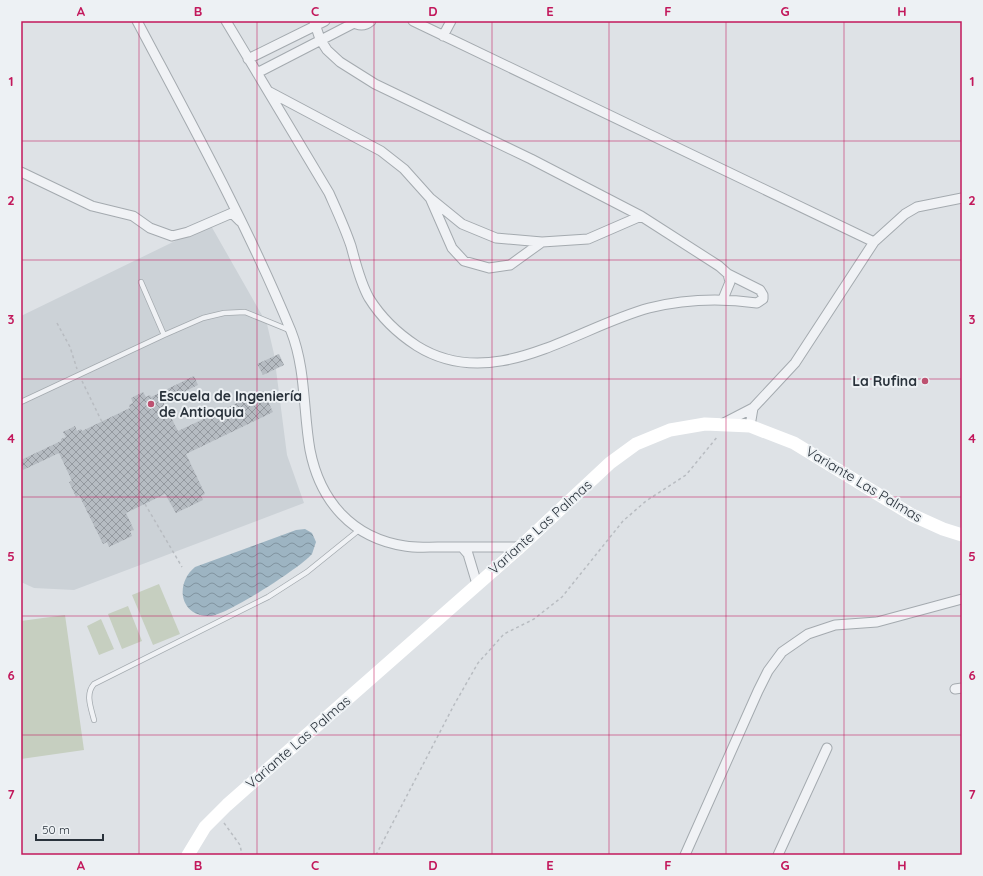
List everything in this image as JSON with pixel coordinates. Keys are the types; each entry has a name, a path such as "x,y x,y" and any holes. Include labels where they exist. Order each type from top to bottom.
{"main road":[{"name":"Variante Las Palmas","path":"188,855 205,827 218,814 520,547 610,463 636,444 670,430 705,424 750,426 794,443 912,515 943,529 962,535"}],"street":[{"path":"137,21 210,156 243,223 297,345 302,370 310,449 316,472 327,497 341,515 359,530 384,541 405,546 520,547"},
{"path":"226,21 329,193 342,223 368,297 390,327 434,355 453,362 476,364 498,363 524,357 626,316 650,308 670,304 723,299 757,303 763,297 760,290 728,274 719,266 641,216 517,152 375,84 340,62 320,39 314,23"},
{"path":"248,59 314,23 325,21"},
{"path":"257,73 353,22 364,25 371,21"},
{"path":"413,21 874,242"},
{"path":"443,36 451,21"},
{"path":"268,91 381,151 404,169 430,198 462,224 496,238 542,242 588,239 641,216"},
{"path":"21,172 92,206 133,216 150,228 172,236 188,232 232,214 243,223"},
{"path":"430,198 452,248 464,261 489,268 510,265 542,242"},
{"path":"724,425 753,408 795,363 874,242 905,214 917,207 962,198"},
{"path":"723,299 730,282 728,274"},
{"path":"750,426 753,408"},
{"path":"462,547 468,554 477,584"},
{"path":"686,855 758,691 768,671 782,652 808,634 835,624 877,622 962,599"},
{"path":"778,855 827,748"}],"lane":[{"path":"141,282 164,335"},
{"path":"21,402 203,318 224,313 245,312 291,330"},
{"path":"94,720 89,694 90,688 94,684 268,598 307,572 359,530"}],"path":[{"path":"376,855 454,705 478,663 504,634 534,618 562,597 623,521 646,501 686,475 724,425"},
{"path":"145,504 182,566"},
{"path":"218,814 240,845 242,855"}],"shaded area":[{"name":"Escuela de Ingeniería de Antioquia","path":"210,224 267,324 274,354 287,455 304,503 74,590 34,588 21,582 21,316"}],"green space":[{"path":"159,584 180,634 153,645 132,595"},
{"path":"128,606 142,641 122,649 108,614"},
{"path":"65,615 84,750 21,759 21,621"},
{"path":"101,619 114,649 99,655 87,626"}],"water":[{"path":"305,529 312,533 316,542 312,554 305,561 263,590 220,613 211,616 192,612 187,606 183,591 184,582 188,574 195,567 296,530"}],"building":[{"path":"279,354 284,365 263,375 257,364"},
{"path":"194,376 198,385 163,402 178,431 263,391 273,412 186,454 205,494 201,496 203,500 176,513 165,494 126,513 134,530 130,531 132,536 109,547 107,542 103,544 79,495 76,497 69,482 72,481 59,453 23,470 21,460 61,441 61,439 66,437 63,432 75,426 77,431 81,429 82,431 130,408 129,405 133,403 131,398 143,392 146,397 150,395 151,397"}],"place":[{"name":"La Rufina","path":"925,381"},
{"name":"Escuela de Ingeniería de Antioquia","path":"151,404"}]}
